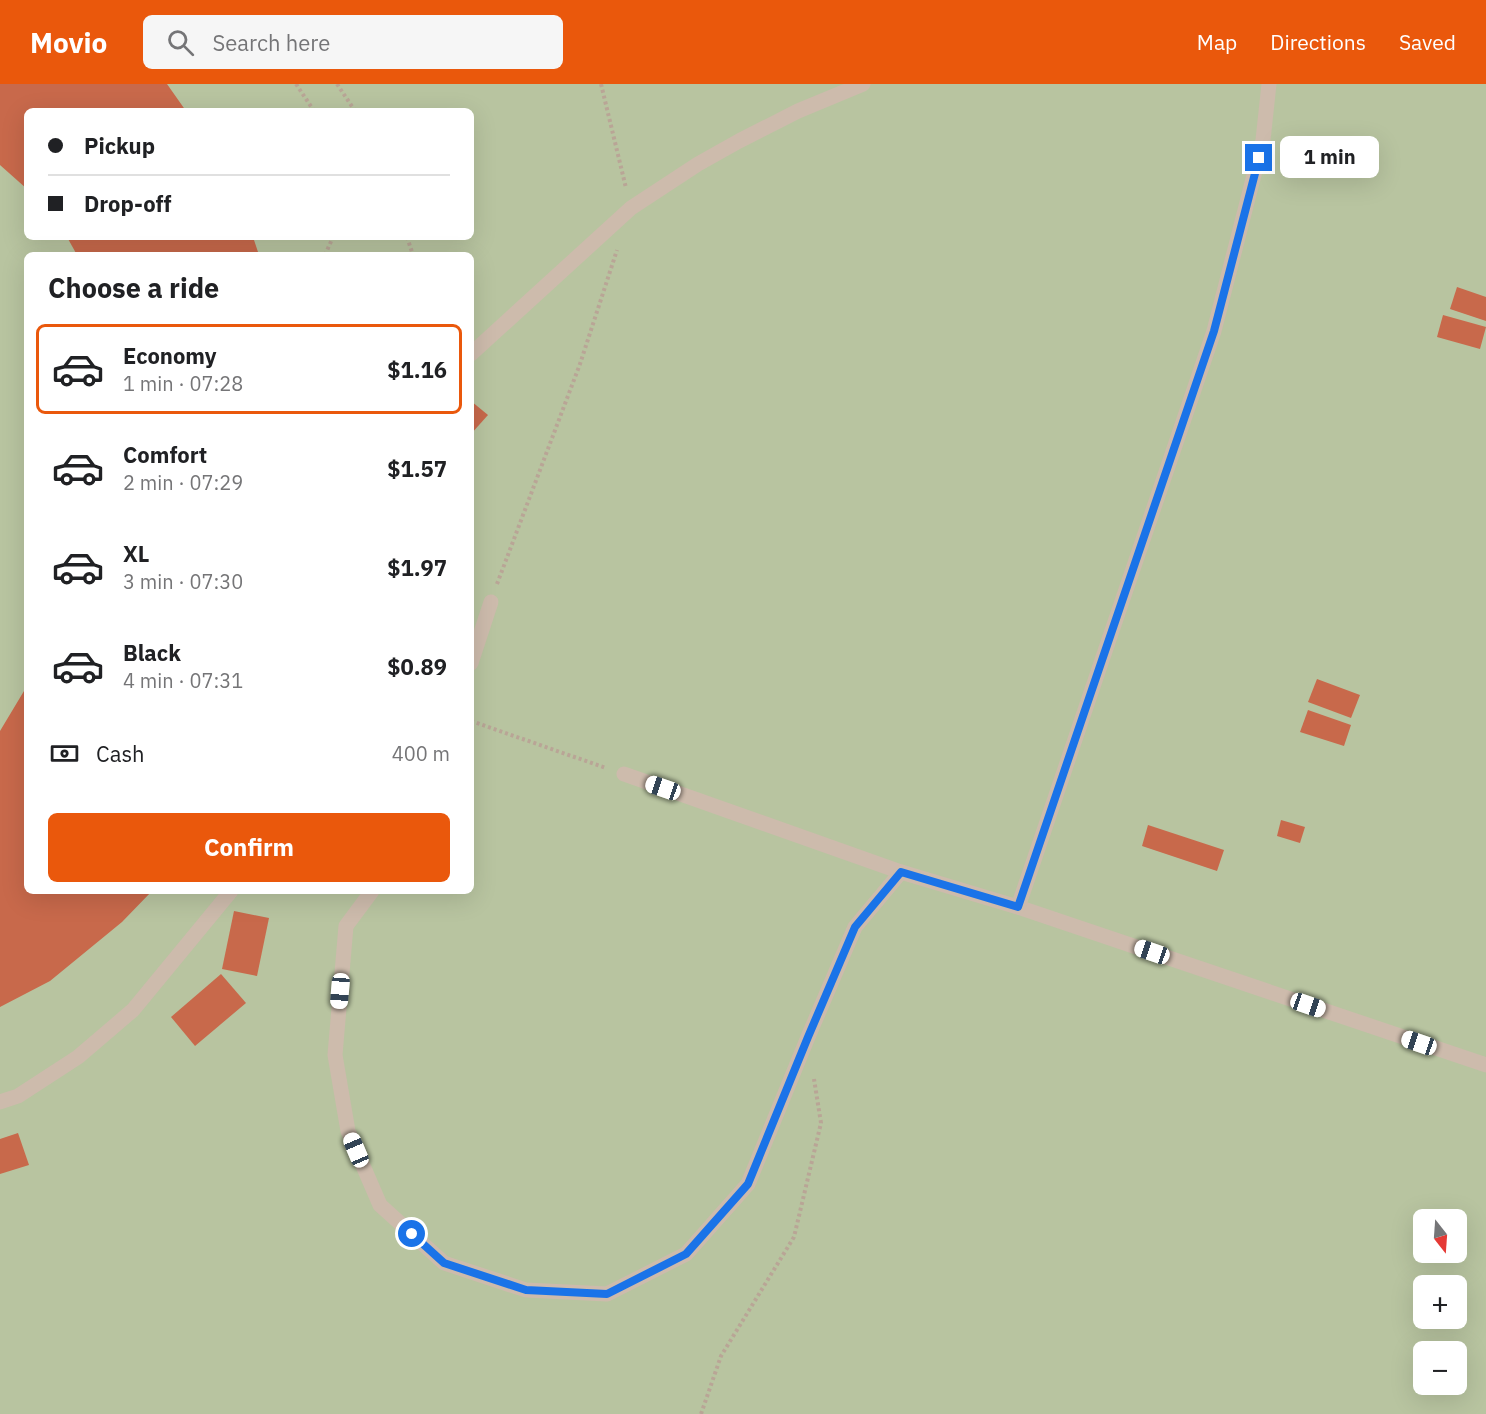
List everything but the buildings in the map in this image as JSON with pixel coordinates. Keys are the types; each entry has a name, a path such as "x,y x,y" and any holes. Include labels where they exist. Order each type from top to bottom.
{"street":[{"path":"474,351 631,208 698,164 739,141 798,111 863,84"},
{"path":"1018,907 1214,331 1263,140 1269,84"},
{"path":"474,654 491,602"},
{"path":"624,774 901,872 1018,907 1486,1065"},
{"path":"370,894 346,926 335,1056 348,1131 380,1205 444,1263 526,1290 607,1294 686,1254 748,1184 855,927 901,872"},
{"path":"0,1102 18,1096 78,1058 133,1010 229,894"}],"path":[{"path":"296,84 313,108"},
{"path":"337,84 353,108"},
{"path":"601,84 631,208"},
{"path":"491,602 580,364 620,241"},
{"path":"474,722 624,774"},
{"path":"702,1414 721,1356 794,1238 821,1123 808,1037"}],"green space":[{"path":"0,84 1486,84 1486,1414 0,1414"}],"route":[{"path":"412,1234 444,1263 526,1290 607,1294 686,1254 748,1184 855,927 901,872 1018,907 1214,331 1259,158"}]}
